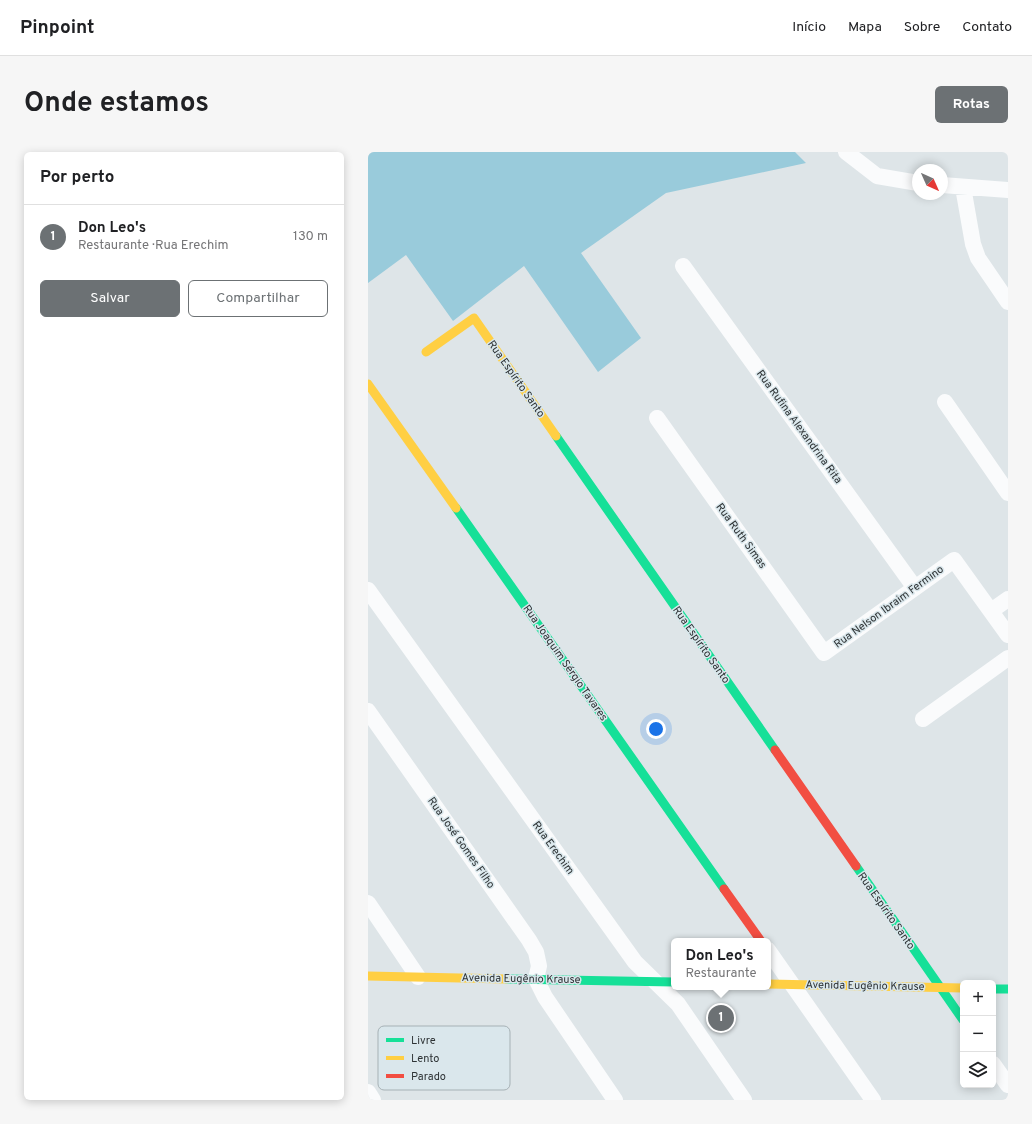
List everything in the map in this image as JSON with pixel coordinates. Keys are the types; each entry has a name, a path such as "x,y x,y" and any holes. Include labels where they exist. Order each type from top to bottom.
{"street":[{"path":"846,152 877,176 912,182"},
{"path":"948,186 1008,190"},
{"path":"963,187 973,244 978,258 1008,302"},
{"name":"Rua Rufina Alexandrina Rita","path":"683,266 915,588"},
{"name":"Rua Espírito Santo","path":"426,352 474,318 960,1016"},
{"name":"Rua Joaquim Sérgio Tavares","path":"369,389 759,938"},
{"path":"944,402 1008,493"},
{"name":"Rua Ruth Simas","path":"657,418 824,653"},
{"name":"Rua Nelson Ibraim Fermino","path":"824,653 954,560 991,611"},
{"name":"Rua Erechim","path":"368,590 635,962 678,1004 744,1100"},
{"path":"1008,599 991,611 1008,635"},
{"path":"923,719 1008,658"},
{"name":"Rua José Gomes Filho","path":"368,711 529,940 536,952 539,966 536,979"},
{"path":"368,903 418,977"},
{"path":"771,954 874,1100"},
{"name":"Avenida Eugênio Krause","path":"368,976 671,982"},
{"path":"536,979 545,997 616,1100"},
{"name":"Avenida Eugênio Krause","path":"771,984 960,988"},
{"path":"996,989 1008,989"},
{"path":"996,1068 1008,1085"},
{"path":"368,1092 373,1100"}],"shaded area":[{"path":"368,152 795,152 806,163 666,193 581,253 641,338 598,372 524,266 453,321 406,255 368,283"}],"traffic: fast":[{"path":"556,436 775,750"},
{"path":"456,508 724,889"},
{"path":"856,866 960,1016"},
{"path":"506,979 671,982"},
{"path":"996,989 1008,989"}],"traffic: slow":[{"path":"426,352 474,318 556,436"},
{"path":"368,384 456,508"},
{"path":"368,976 506,979"},
{"path":"771,984 960,988"}],"traffic: jam":[{"path":"775,750 856,866"},
{"path":"724,889 759,938"}],"place":[{"name":"Don Leo's","path":"721,1018"}]}
